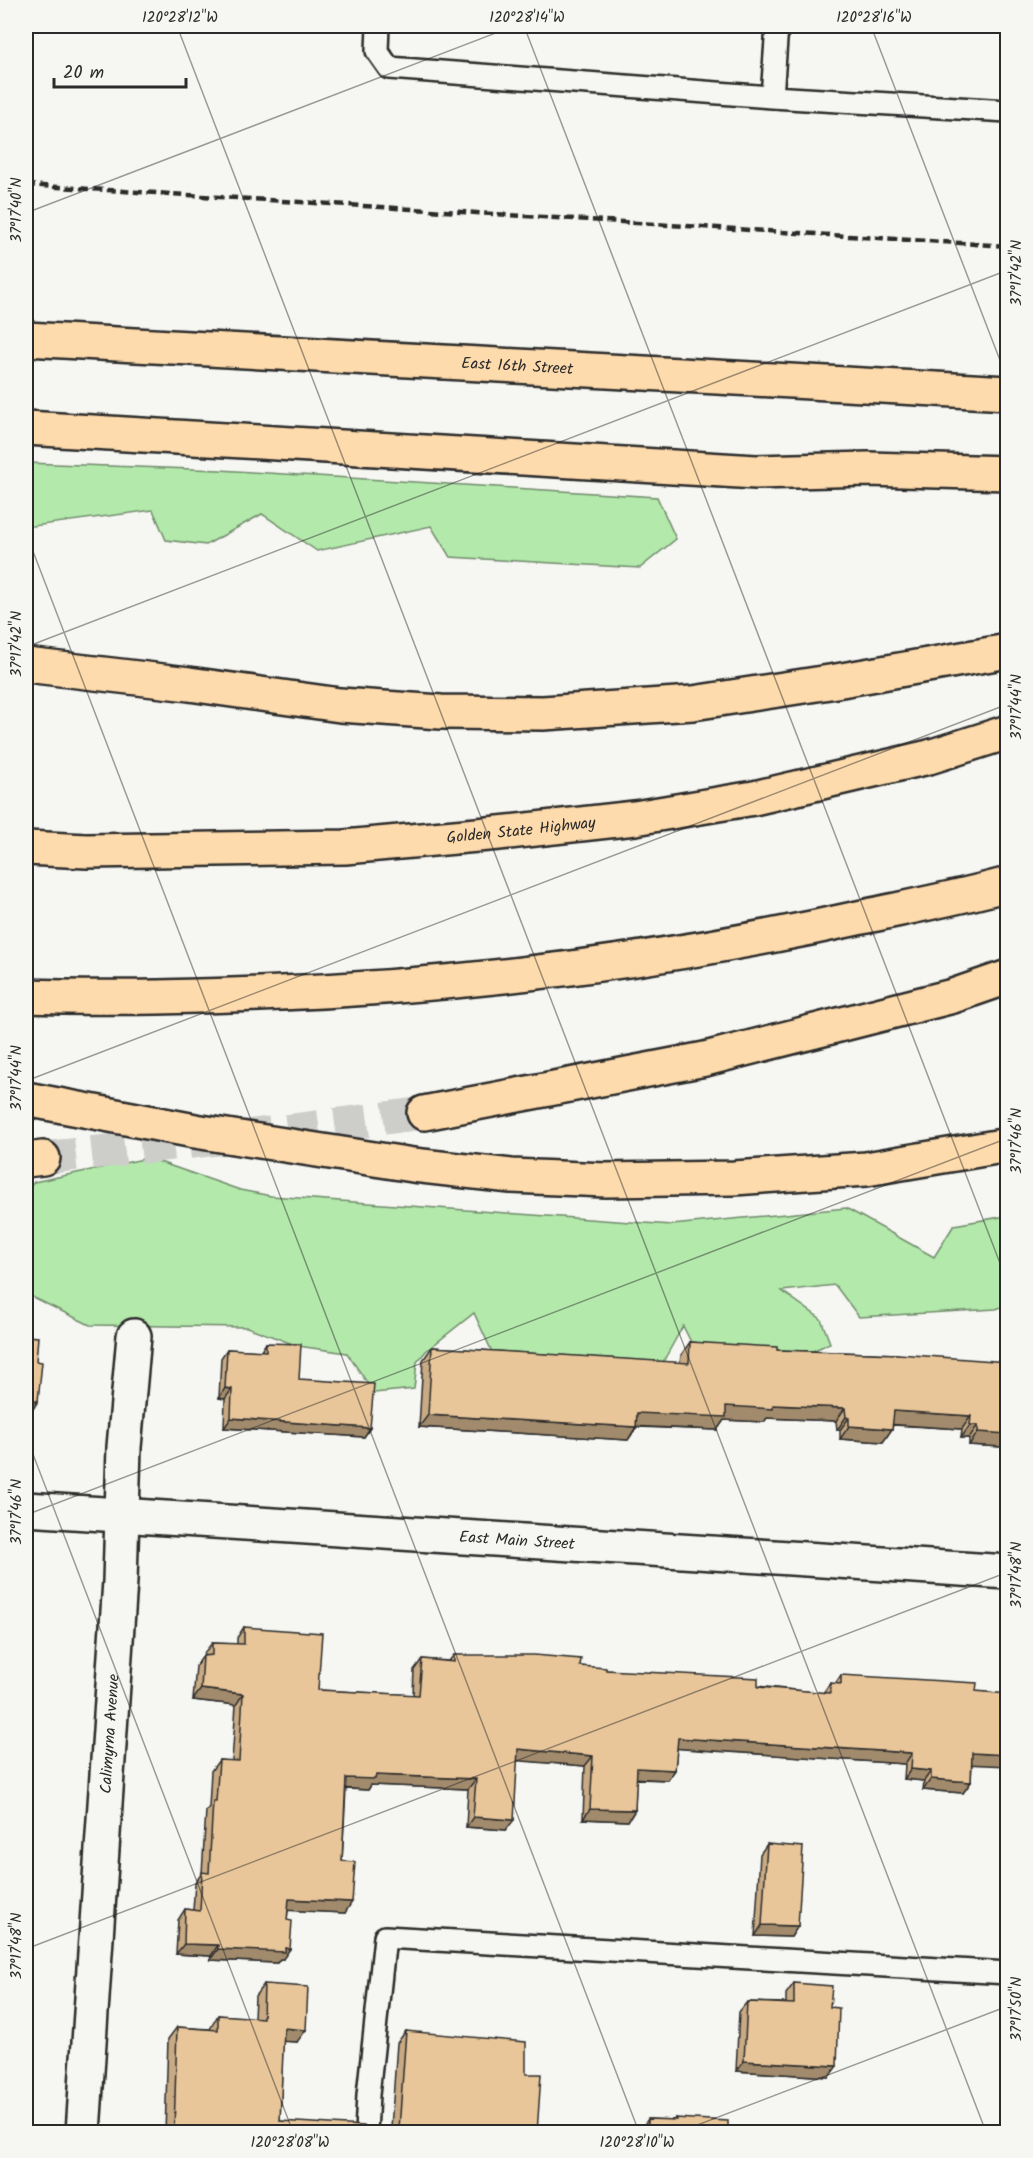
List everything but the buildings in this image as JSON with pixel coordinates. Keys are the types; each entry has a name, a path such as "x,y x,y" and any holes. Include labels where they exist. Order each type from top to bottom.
{"main road":[{"name":"East 16th Street","path":"26,339 1008,393"},
{"path":"26,428 756,472 868,469 1008,473"},
{"path":"26,665 340,705 441,712 543,713 693,703 1008,651"},
{"name":"Golden State Highway","path":"26,848 87,851 345,847 634,818 765,795 929,757 1008,732"},
{"path":"26,996 196,997 338,991 529,975 706,948 799,931 1008,884"},
{"path":"424,1113 705,1059 953,996 1008,977"},
{"path":"26,1099 195,1131 413,1165 511,1176 606,1180 734,1178 866,1169 1008,1145"}],"street":[{"name":"Calimyrna Avenue","path":"83,2133 120,1581 124,1447 134,1336"},
{"name":"East Main Street","path":"26,1509 1008,1572"}],"lane":[{"path":"378,26 376,51 389,68 771,97 1008,111"},
{"path":"771,97 777,26"},
{"path":"366,2133 385,1937 1008,1973"}],"green space":[{"path":"26,463 220,470 657,497 676,539 640,568 450,557 431,526 317,551 262,514 206,545 166,540 153,510 26,527"},
{"path":"148,1158 240,1190 271,1196 672,1225 846,1208 934,1257 954,1225 1007,1216 1007,1305 996,1309 859,1317 835,1285 782,1291 821,1319 830,1343 791,1361 692,1344 683,1326 659,1369 494,1356 474,1313 426,1351 417,1362 414,1389 374,1393 347,1353 298,1346 247,1327 90,1325 26,1294 26,1247 29,1231 26,1224 26,1192 34,1182"}],"tunnel":[{"path":"43,1158 247,1136 424,1113"}],"railway":[{"path":"26,185 1008,246"}]}
